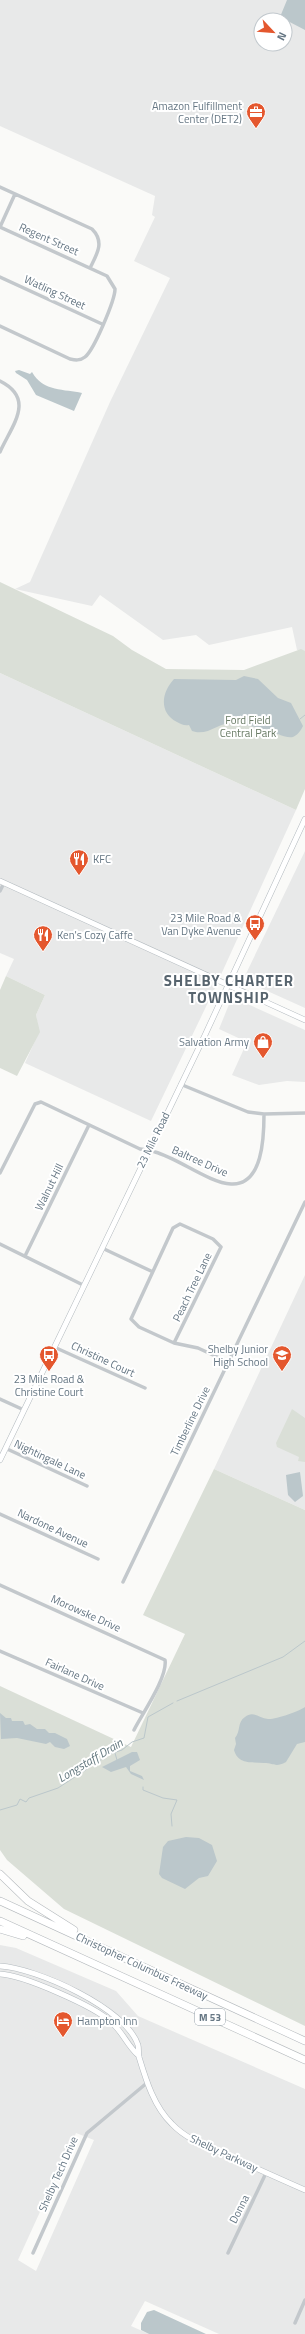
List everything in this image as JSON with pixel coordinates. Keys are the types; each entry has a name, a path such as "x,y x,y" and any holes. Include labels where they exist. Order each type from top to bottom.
{"highway":[{"path":"0,1874 28,1901 101,1946"},
{"name":"Christopher Columbus Freeway","path":"0,1901 101,1946 305,2041"},
{"name":"Christopher Columbus Freeway","path":"0,1921 305,2060"},
{"path":"0,1929 78,1957"}],"main road":[{"name":"23 Mile Road","path":"0,1460 228,986 305,819"},
{"path":"2,882 305,1020"},
{"name":"Shelby Parkway","path":"0,1966 33,1974 85,1997 111,2012 132,2034 139,2046 138,2055"},
{"name":"Shelby Parkway","path":"0,1974 31,1981 102,2015 116,2026 138,2055 162,2113 179,2131 305,2190"},
{"path":"102,2015 108,2015 111,2012"}],"street":[{"path":"0,187 92,229 97,234 99,250 90,268"},
{"path":"0,227 15,194"},
{"name":"Regent Street","path":"0,227 90,268 110,279 115,289 114,298 89,352 79,360 70,359 0,326"},
{"name":"Watling Street","path":"0,277 102,324"},
{"path":"0,381 11,387 18,396 19,409 0,452"},
{"path":"0,891 2,882"},
{"path":"180,1084 236,1108 264,1114 305,1113"},
{"name":"Baltree Drive","path":"0,1173 35,1104 38,1102 44,1103 89,1125 222,1182 238,1183 249,1177 260,1157 264,1137 264,1114"},
{"name":"Walnut Hill","path":"25,1256 89,1125"},
{"name":"Timberline Drive","path":"123,1582 305,1202"},
{"name":"Peach Tree Lane","path":"151,1271 173,1228 178,1224 213,1239 220,1245 219,1252 174,1343"},
{"path":"0,1244 83,1285"},
{"path":"102,1248 151,1271 131,1319 139,1327 174,1343 198,1348 228,1362"},
{"name":"Christine Court","path":"54,1347 145,1388"},
{"path":"0,1399 24,1410"},
{"name":"Nightingale Lane","path":"5,1448 87,1486"},
{"name":"Nardone Avenue","path":"0,1514 98,1559"},
{"name":"Morowske Drive","path":"0,1585 164,1659 166,1661 164,1669 148,1707 143,1713"},
{"name":"Fairlane Drive","path":"0,1651 143,1713"},
{"path":"134,1730 143,1713"},
{"name":"Shelby Tech Drive","path":"33,2253 87,2133 148,2082"},
{"name":"Donna","path":"228,2253 266,2173"},
{"path":"295,2323 305,2300"}],"shaded area":[{"path":"0,0 305,0 305,651 297,650 292,627 209,645 196,635 163,640 100,595 92,606 15,589 30,582 110,402 170,278 134,261 155,217 152,215 155,196 0,126"},
{"path":"287,0 305,0 305,30 293,24 293,12 282,12"},
{"path":"19,370 30,374 32,372 42,383 48,386 82,393 74,411 36,395 27,380 16,373 15,371"},
{"path":"0,673 296,810 214,990 151,1121 25,1063 39,1032 36,1015 45,995 6,976 14,959 0,953"},
{"path":"244,676 258,679 278,698 291,703 303,726 298,734 293,737 288,737 236,723 225,724 204,732 198,732 192,731 189,725 177,722 167,713 164,696 166,690 174,679 236,680"},
{"path":"305,851 305,1008 243,980"},
{"path":"232,997 305,1030 305,1082 287,1081 259,1085 232,1075 247,1042 219,1029"},
{"name":"Shelby Junior High School","path":"305,1275 305,1510 214,1469"},
{"path":"300,1472 303,1496 295,1502 288,1495 286,1475"},
{"path":"305,1707 305,1742 297,1744 286,1762 277,1765 246,1762 236,1755 234,1750 236,1744 235,1738 241,1721 245,1717 253,1714 271,1719 287,1715"},
{"path":"0,1713 6,1718 11,1718 12,1721 23,1721 25,1725 30,1724 37,1729 45,1729 49,1733 55,1733 67,1739 70,1746 64,1749 55,1747 50,1742 46,1744 17,1738 1,1739"},
{"path":"132,1752 137,1752 140,1760 130,1766 130,1771 142,1776 144,1780 131,1774 126,1767 111,1772 102,1767"},
{"path":"186,1837 199,1838 212,1845 217,1861 208,1876 199,1878 185,1889 162,1878 159,1874 163,1847 168,1841"},
{"path":"0,1945 16,1948 116,1991 138,2016 305,2089 305,2334 219,2334 145,2301 131,2326 149,2334 0,2334","holes":["76,2133 94,2140 36,2271 18,2260"]},
{"path":"154,2310 206,2334 149,2334 141,2330 141,2323 147,2312"}],"green space":[{"name":"Ford Field Central Park","path":"0,582 113,636 132,650 166,669 244,670 301,649 305,651 305,789 296,810 0,673"},
{"path":"6,976 45,995 36,1015 40,1032 17,1076 0,1068 0,990"},
{"path":"292,1409 305,1418 305,1462 298,1461 299,1457 277,1447 276,1443"},
{"path":"214,1469 305,1510 305,2026 64,1909 7,1860 0,1850 0,1686 131,1747 185,1634 143,1615"}],"waterway":[{"path":"300,719 305,715"},
{"name":"Longstaff Drain","path":"177,1701 283,1657 305,1641"},
{"name":"Longstaff Drain","path":"0,1810 17,1805 20,1799 26,1802 29,1798 58,1788 110,1754 122,1750 132,1742 144,1738 148,1717 173,1703"},
{"path":"115,1753 117,1760"},
{"path":"143,1787 143,1790 163,1798 177,1800 171,1814 172,1826"}],"place":[{"name":"Amazon Fulfillment Center (DET2)","path":"256,129"},
{"name":"KFC","path":"79,876"},
{"name":"23 Mile Road & Van Dyke Avenue","path":"255,941"},
{"name":"Ken's Cozy Caffe","path":"43,952"},
{"name":"Salvation Army","path":"263,1059"},
{"name":"23 Mile Road & Christine Court","path":"49,1372"},
{"name":"Shelby Junior High School","path":"282,1372"},
{"name":"Hampton Inn","path":"63,2038"}],"district":[{"name":"SHELBY CHARTER TOWNSHIP","path":"229,988"}]}
